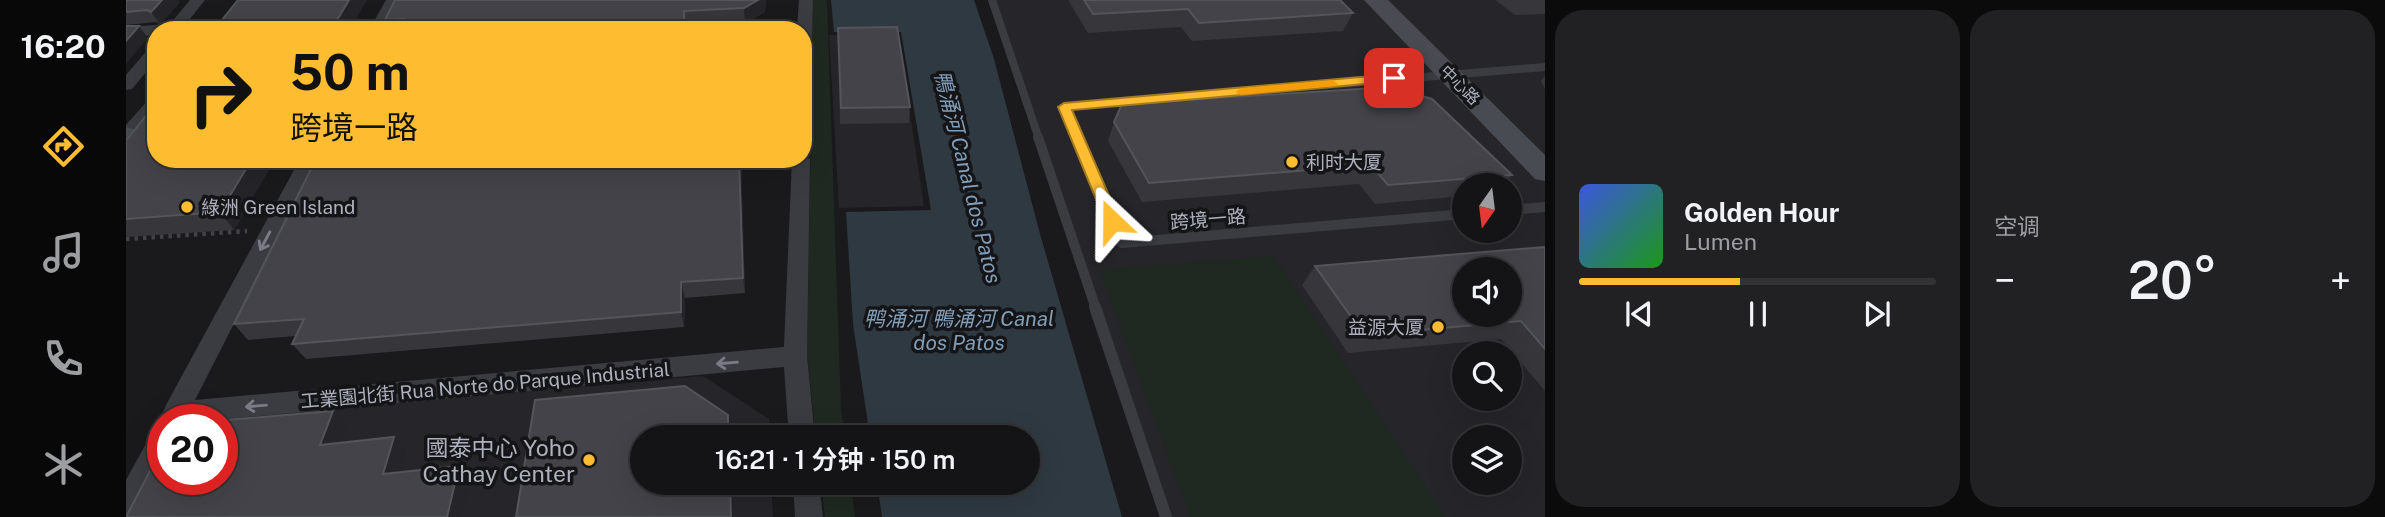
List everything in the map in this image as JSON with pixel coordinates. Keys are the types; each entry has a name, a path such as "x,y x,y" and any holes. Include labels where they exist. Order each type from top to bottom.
{"street":[{"path":"179,21 198,0"},
{"path":"382,21 393,0"},
{"path":"805,21 806,0"},
{"name":"中心路","path":"1375,0 1545,172"},
{"path":"126,32 147,31"},
{"path":"126,85 147,60"},
{"path":"126,154 129,145 126,136 147,112"},
{"path":"180,404 304,168"},
{"path":"801,168 795,356 801,425"},
{"name":"工業園北街 Rua Norte do Parque Industrial","path":"238,411 795,356"},
{"path":"126,507 147,467"},
{"path":"807,495 809,517"}],"lane":[{"path":"992,0 1166,517"},
{"name":"跨境一路","path":"1452,215 1122,243 1064,107 1545,67"},
{"path":"1522,209 1545,207"}],"path":[{"path":"126,239 272,229"}],"shaded area":[{"path":"813,0 827,0 843,425 815,425 807,355"},
{"path":"992,0 1545,0 1545,517 1166,517"},
{"path":"829,35 898,35 924,206 839,208"},
{"path":"1274,256 1446,517 1190,517 1099,269"},
{"path":"703,376 769,419 769,425 630,425 630,495 772,495 773,517 131,517 150,495 238,495 238,414"},
{"path":"822,495 852,495 855,517 825,517"}],"water":[{"name":"鸭涌河 鴨涌河 Canal dos Patos","path":"831,0 974,0 994,59 1040,234 1122,517 882,517 879,495 1040,495 1040,425 868,425 853,324 846,212 931,210 901,32 834,32"}],"building":[{"path":"126,0 162,0 151,12 126,12"},
{"path":"238,0 349,0 336,21 221,21"},
{"path":"395,0 758,0 744,8 684,11 684,21 385,20"},
{"path":"1084,0 1340,0 1353,13 1199,23 1188,9 1093,14"},
{"path":"126,26 139,26 126,41"},
{"path":"897,27 910,107 841,108 838,28"},
{"name":"利时大厦","path":"1391,87 1432,99 1510,173 1452,173 1452,180 1388,185 1371,165 1149,183 1114,122 1122,104"},
{"path":"147,114 147,168 247,168 220,212 126,219 126,141"},
{"path":"312,168 739,168 743,278 681,282 681,312 292,344 304,319 234,324"},
{"path":"1545,247 1545,349 1522,322 1522,257 1452,257 1454,327 1364,335 1315,266"},
{"name":"國泰中心 Yoho Cathay Center","path":"685,386 728,415 728,425 630,425 630,495 730,495 731,517 516,517 535,400"},
{"path":"333,411 320,445 394,437 383,474 459,466 447,517 126,517 147,477 147,495 238,495 238,419"}],"slow traffic":[{"path":"1241,92 1332,84"}],"place":[{"name":"利时大厦","path":"1292,162"},
{"name":"綠洲 Green Island","path":"187,207"},
{"name":"益源大厦","path":"1438,327"},
{"name":"國泰中心 Yoho Cathay Center","path":"589,460"}],"route":[{"path":"1112,221 1064,107 1394,78"}],"water label":[{"name":"鴨涌河 Canal dos Patos","path":"968,177"}]}
